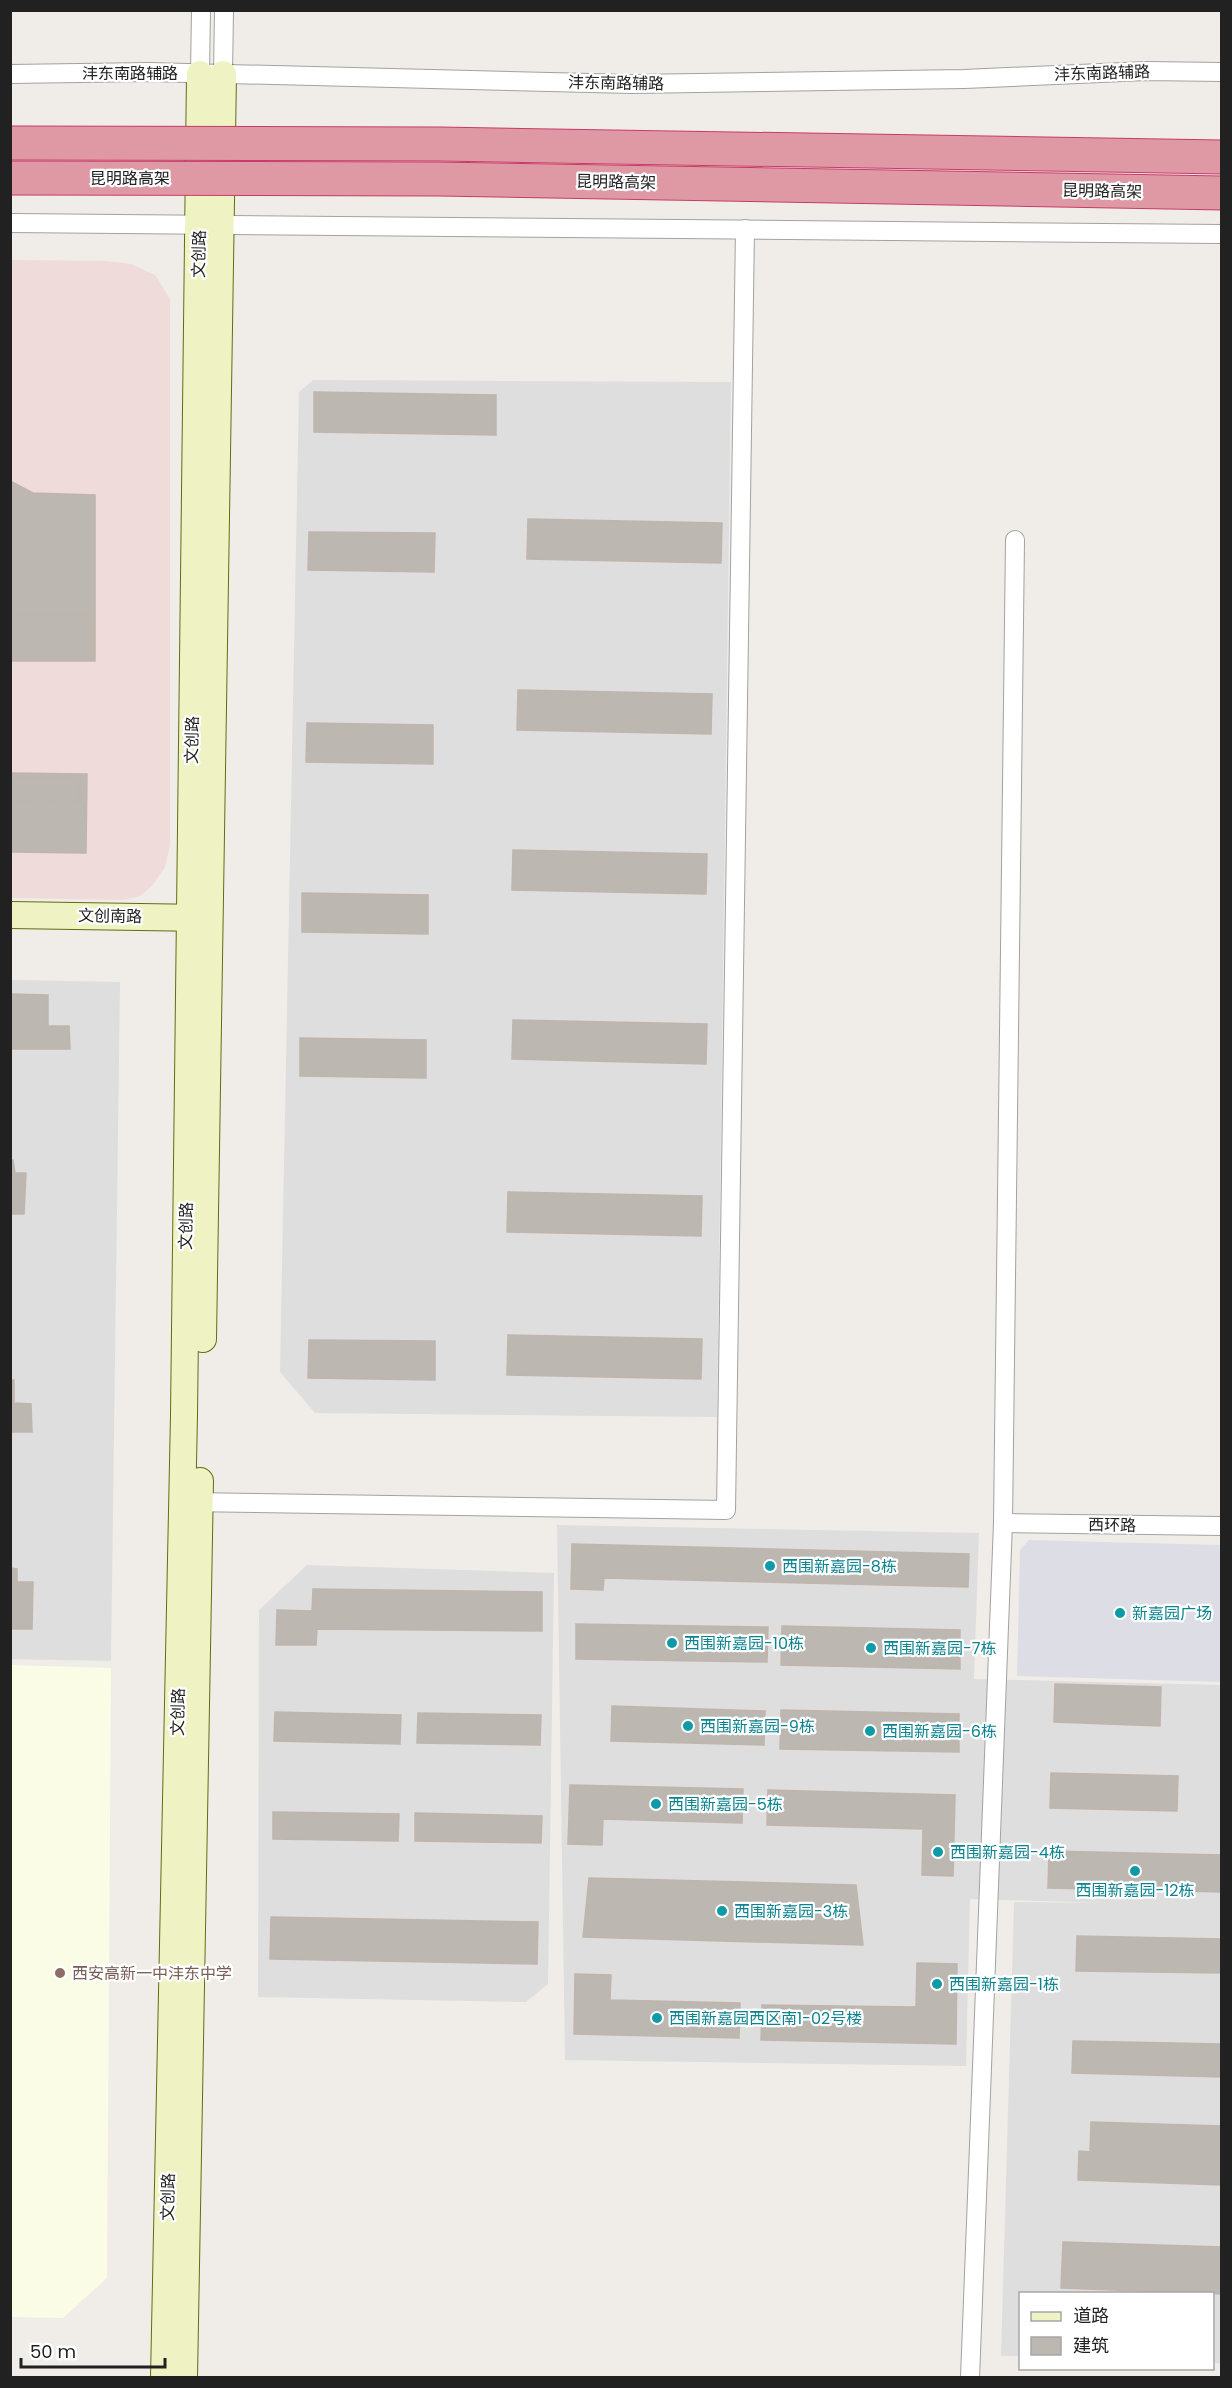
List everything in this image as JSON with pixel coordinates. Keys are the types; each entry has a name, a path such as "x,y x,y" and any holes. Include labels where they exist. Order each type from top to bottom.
{"highway":[{"name":"昆明路高架","path":"10,143 440,144 1221,157"},
{"name":"昆明路高架","path":"10,178 439,179 1221,193"}],"street":[{"path":"201,10 211,74"},
{"path":"211,74 224,10"},
{"name":"沣东南路辅路","path":"10,74 211,74 632,84 952,79 1146,71 1221,72"},
{"name":"文创路","path":"184,2378 191,1503 211,74"},
{"path":"10,223 1221,234"},
{"path":"191,1503 726,1510 745,229"},
{"path":"970,2378 1003,1523 1015,540"},
{"name":"文创南路","path":"10,915 200,918"},
{"name":"文创路","path":"164,2378 191,1503"},
{"name":"西环路","path":"1003,1523 1221,1526"}],"shaded area":[{"path":"11,260 106,261 131,264 155,275 170,299 170,845 165,867 152,886 140,896 123,900 11,898"},
{"path":"313,380 731,382 717,1417 315,1413 280,1372 299,392"},
{"path":"11,980 120,982 111,1661 11,1659"},
{"path":"557,1525 979,1533 974,1679 1221,1685 1221,2363 1214,2363 1214,2292 1019,2292 1019,2356 1001,2356 1014,1902 1109,1903 970,1899 966,2066 565,2060"},
{"name":"新嘉园广场","path":"1029,1540 1221,1545 1221,1682 1017,1676 1020,1550"},
{"path":"307,1565 554,1573 548,1984 526,2002 258,1997 259,1610"},
{"name":"西安高新一中沣东中学","path":"11,1665 111,1668 107,2278 63,2318 11,2317"}],"building":[{"path":"314,392 496,395 496,435 314,432"},
{"path":"10,481 33,493 95,495 95,661 10,661"},
{"path":"528,519 722,523 721,563 527,559"},
{"path":"309,532 435,533 434,572 308,570"},
{"path":"10,615 91,615 91,657 10,657"},
{"path":"518,690 712,694 711,734 517,730"},
{"path":"307,723 433,725 433,764 306,762"},
{"path":"10,773 87,774 86,853 10,852"},
{"path":"10,778 80,778 80,802 10,801"},
{"path":"513,850 707,854 706,894 512,890"},
{"path":"302,893 428,895 428,934 302,932"},
{"path":"10,994 48,995 48,1026 69,1026 70,1049 10,1049"},
{"path":"513,1020 707,1024 706,1064 512,1059"},
{"path":"300,1038 426,1040 426,1078 300,1076"},
{"path":"10,1160 13,1160 15,1173 26,1173 24,1214 10,1214"},
{"path":"508,1192 702,1196 701,1236 507,1232"},
{"path":"508,1335 702,1339 701,1379 507,1375"},
{"path":"309,1340 435,1341 435,1380 308,1378"},
{"path":"10,1380 14,1380 14,1403 31,1404 32,1432 10,1432"},
{"name":"西围新嘉园-8栋","path":"572,1544 969,1554 968,1587 604,1578 603,1590 571,1589"},
{"path":"10,1568 17,1569 17,1582 33,1582 32,1629 10,1629"},
{"path":"313,1589 542,1592 542,1631 317,1629 316,1645 276,1645 277,1610 312,1611"},
{"name":"西围新嘉园-10栋","path":"576,1624 768,1627 767,1662 576,1659"},
{"name":"西围新嘉园-7栋","path":"782,1626 960,1630 960,1669 781,1665"},
{"path":"1055,1684 1161,1687 1160,1726 1054,1722"},
{"name":"西围新嘉园-9栋","path":"612,1706 765,1711 764,1745 611,1741"},
{"name":"西围新嘉园-6栋","path":"781,1710 959,1714 959,1752 780,1749"},
{"path":"275,1712 401,1715 400,1744 274,1741"},
{"path":"418,1713 541,1715 540,1745 417,1743"},
{"path":"1051,1773 1178,1776 1177,1811 1050,1808"},
{"name":"西围新嘉园-5栋","path":"570,1785 743,1789 742,1823 603,1819 602,1845 568,1844"},
{"name":"西围新嘉园-4栋","path":"768,1790 955,1795 953,1876 922,1875 923,1829 767,1825"},
{"path":"273,1812 399,1814 398,1841 273,1839"},
{"path":"415,1813 542,1816 541,1843 415,1841"},
{"name":"西围新嘉园-12栋","path":"1049,1851 1222,1855 1222,1892 1048,1888"},
{"name":"西围新嘉园-3栋","path":"589,1878 856,1885 863,1945 583,1937"},
{"path":"271,1917 538,1922 537,1964 270,1959"},
{"path":"1077,1936 1222,1939 1222,1973 1076,1971"},
{"name":"西围新嘉园-1栋","path":"917,1963 957,1964 956,2044 761,2040 762,2005 916,2007"},
{"name":"西围新嘉园西区南1-02号楼","path":"575,1974 611,1975 610,2000 740,2003 739,2038 574,2034"},
{"path":"1073,2041 1222,2044 1222,2077 1072,2073"},
{"path":"1091,2122 1222,2126 1222,2185 1078,2180 1079,2151 1090,2152"},
{"path":"1063,2242 1222,2247 1222,2294 1061,2288"}],"place":[{"name":"西围新嘉园-8栋","path":"770,1566"},
{"name":"新嘉园广场","path":"1120,1613"},
{"name":"西围新嘉园-10栋","path":"672,1643"},
{"name":"西围新嘉园-7栋","path":"871,1648"},
{"name":"西围新嘉园-9栋","path":"688,1726"},
{"name":"西围新嘉园-6栋","path":"870,1731"},
{"name":"西围新嘉园-5栋","path":"656,1804"},
{"name":"西围新嘉园-4栋","path":"938,1852"},
{"name":"西围新嘉园-12栋","path":"1135,1871"},
{"name":"西围新嘉园-3栋","path":"722,1911"},
{"name":"西安高新一中沣东中学","path":"60,1973"},
{"name":"西围新嘉园-1栋","path":"937,1984"},
{"name":"西围新嘉园西区南1-02号楼","path":"657,2018"}]}
